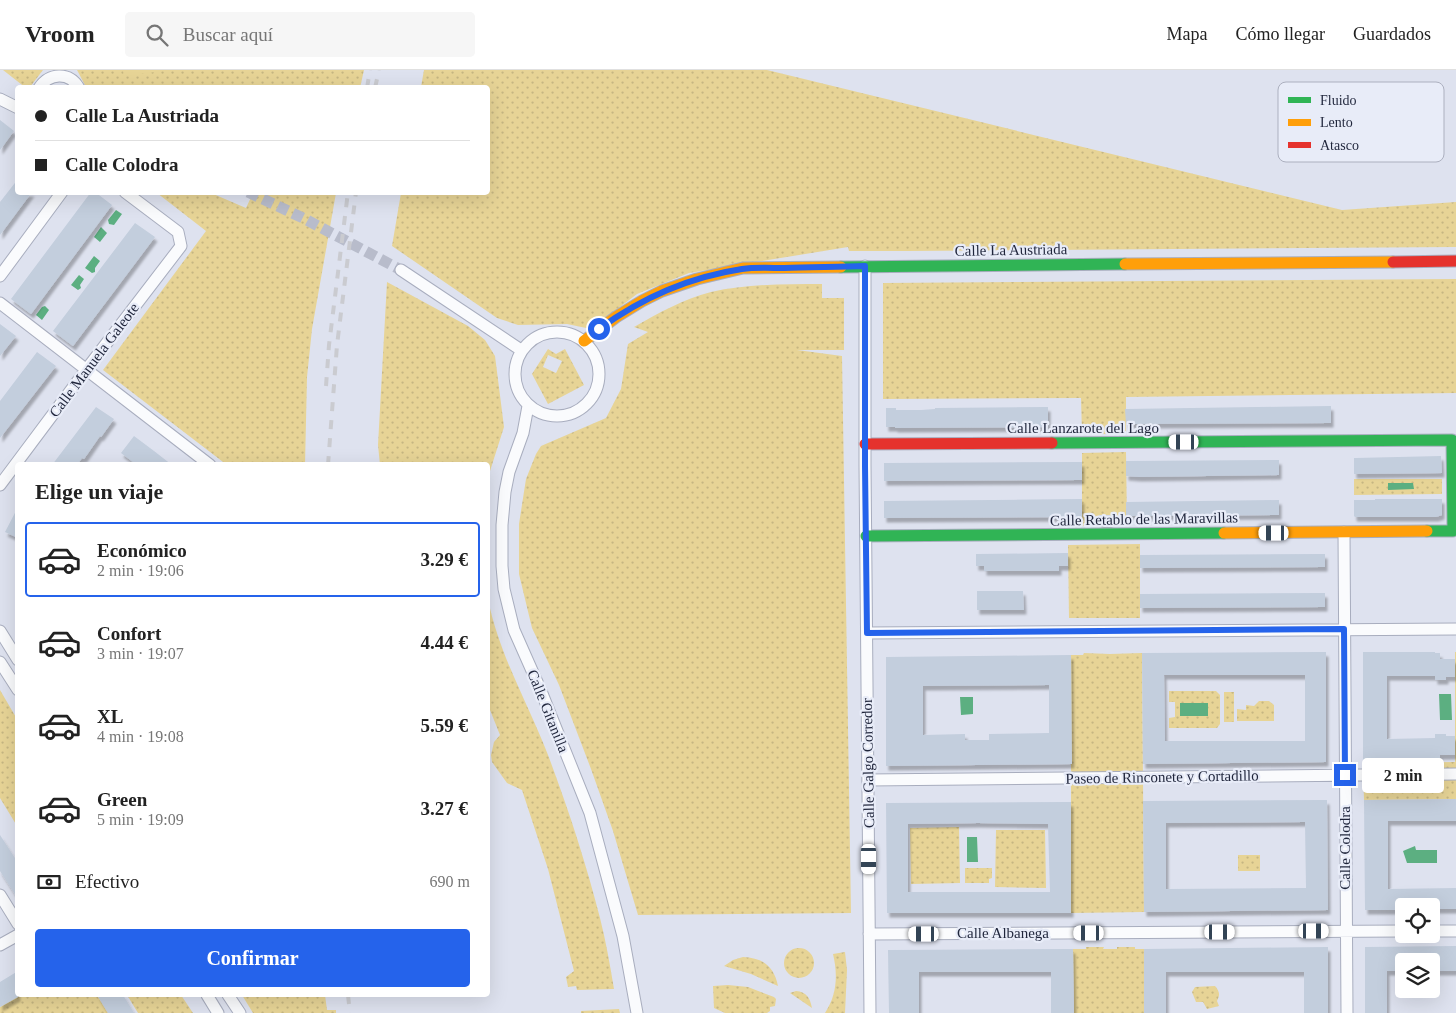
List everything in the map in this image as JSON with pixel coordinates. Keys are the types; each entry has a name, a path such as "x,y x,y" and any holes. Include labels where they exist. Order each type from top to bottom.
{"street":[{"path":"41,85 50,77 57,75 72,79 77,85"},
{"path":"0,99 15,106"},
{"path":"0,276 60,195"},
{"name":"Calle Manuela Galeote","path":"17,462 181,246 178,232 129,195"},
{"name":"Calle La Austriada","path":"584,341 615,318 650,297 680,284 744,268 1456,261"},
{"name":"Calle Galgo Corredor","path":"865,266 870,1013"},
{"path":"402,270 521,350"},
{"path":"0,303 206,462"},
{"path":"556,331 571,334 584,341 596,358 600,373 598,388 588,403 568,416 553,417 541,414 528,406 518,392 514,378 516,360 521,350 534,338 548,332 556,331"},
{"name":"Calle Gitanilla","path":"528,406 523,433 509,472 505,492 502,525 504,589 514,630 541,691 590,813 622,936 638,1013"},
{"name":"Calle Lanzarote del Lago","path":"865,444 1452,440 1453,531"},
{"name":"Calle Manuela Galeote","path":"0,485 15,465"},
{"name":"Calle Retablo de las Maravillas","path":"866,536 1453,531"},
{"name":"Calle Colodra","path":"1344,532 1347,1013"},
{"path":"867,633 1456,628"},
{"path":"0,631 15,655"},
{"path":"0,662 15,685"},
{"name":"Paseo de Rinconete y Cortadillo","path":"868,780 1456,774"},
{"path":"0,896 15,919"},
{"name":"Calle Albanega","path":"870,934 1395,931"},
{"path":"1440,931 1456,931"},
{"path":"0,945 15,937"},
{"path":"208,997 218,1013"},
{"path":"229,997 240,1013"}],"shaded area":[{"path":"3,70 43,70 32,85 22,85"},
{"path":"77,70 364,70 361,85 85,85"},
{"path":"123,70 171,70 124,76"},
{"path":"424,70 767,70 1342,210 1456,202 1456,247 849,251 848,247 689,273 637,294 591,329 567,324 518,325 497,318 392,246 401,195 490,195 490,85 421,85"},
{"path":"160,195 216,195 246,208 252,195 336,195 312,329 307,377 305,462 223,462 103,370 206,231"},
{"path":"116,210 122,214 114,225 109,224 108,220"},
{"path":"101,227 107,233 100,242 94,237"},
{"path":"94,256 100,261 95,268 95,272 92,273 85,268"},
{"path":"79,275 84,279 80,285 81,288 78,290 71,285"},
{"path":"1456,279 1456,393 1126,397 1126,434 1082,434 1081,398 883,399 883,283"},
{"path":"387,282 468,326 485,340 495,356 504,427 490,471 490,462 380,462 378,445"},
{"path":"822,284 822,298 844,298 844,350 797,350 842,356 851,913 638,915 613,831 591,769 559,685 532,628 519,574 519,524 526,479 541,446 606,418 621,389 628,344 648,332 634,327 681,302 711,292 752,286"},
{"path":"45,306 49,310 42,320 36,315"},
{"path":"548,349 556,354 565,349 584,385 548,404 532,374","holes":["548,355 562,361 556,373 543,367"]},
{"path":"1126,452 1127,526 1082,526 1082,453"},
{"path":"1354,479 1442,479 1442,494 1354,495"},
{"path":"1388,483 1413,483 1414,489 1388,490"},
{"path":"1140,544 1140,618 1069,618 1068,545"},
{"path":"490,607 499,640 563,795 600,918 614,989 577,990 576,986 568,987 566,977 574,971 548,869 522,790 507,783 492,762 491,755 494,742 500,735 490,710"},
{"path":"1455,652 1456,799 1364,800 1363,763 1455,762"},
{"path":"1084,653 1142,653 1144,912 1071,913 1071,655 1083,655"},
{"path":"0,690 15,716 15,823 0,798"},
{"path":"1169,691 1216,691 1220,695 1220,724 1217,728 1169,728 1169,718 1175,717 1175,702 1169,702"},
{"path":"1224,692 1234,692 1234,722 1224,722"},
{"path":"1439,694 1451,694 1452,720 1440,720"},
{"path":"960,697 973,697 973,714 961,715"},
{"path":"1259,701 1269,701 1274,705 1274,721 1237,721 1237,709 1246,710 1246,705 1254,706"},
{"path":"1180,703 1208,703 1208,716 1180,716"},
{"path":"959,827 960,883 911,884 910,828"},
{"path":"996,830 1045,830 1046,888 995,887"},
{"path":"967,837 977,837 978,862 967,862"},
{"path":"1415,846 1416,850 1437,850 1437,863 1407,863 1403,851"},
{"path":"1238,855 1260,855 1260,871 1238,871"},
{"path":"965,868 992,868 992,878 989,879 989,883 965,883"},
{"path":"1086,947 1117,949 1117,947 1135,947 1135,949 1144,949 1144,1013 1074,1013 1073,949 1086,949"},
{"path":"799,948 810,952 814,963 810,974 799,978 788,974 784,963 788,952"},
{"path":"845,952 847,970 845,1013 825,1013 832,999 835,985 836,970 833,954"},
{"path":"743,957 756,959 766,964 774,973 778,986 751,974 724,966 733,960"},
{"path":"713,986 748,987 774,997 776,999 775,1006 770,1007 770,1011 767,1013 725,1013 714,1008"},
{"path":"1215,986 1219,994 1217,1001 1219,1006 1207,1009 1203,1002 1196,1002 1192,992 1195,987"},
{"path":"796,991 807,996 812,1008 790,993"},
{"path":"17,997 98,997 108,1013 0,1013 0,1007"},
{"path":"128,997 182,997 193,1013 138,1013"},
{"path":"243,997 325,997 327,1010 336,1010 336,1013 253,1013"},
{"path":"619,1009 620,1013 581,1013 581,1011"}],"building":[{"path":"0,120 14,131 0,150"},
{"path":"15,183 15,195 30,195 0,235 0,202"},
{"path":"89,195 99,195 112,205 31,314 11,299"},
{"path":"135,223 155,237 73,346 53,331"},
{"path":"0,324 16,336 0,356"},
{"path":"37,352 56,366 0,438 0,401"},
{"path":"1331,406 1331,423 1126,424 1125,409"},
{"path":"96,407 114,419 84,459 82,458 79,462 54,462"},
{"path":"1048,407 1048,427 886,427 886,408 921,410 935,408"},
{"path":"134,436 168,462 133,462 121,453"},
{"path":"1441,456 1442,473 1354,474 1354,458"},
{"path":"1279,460 1279,475 1126,476 1126,461"},
{"path":"1082,462 1082,480 884,481 884,463"},
{"path":"1082,499 1082,517 884,518 884,501"},
{"path":"1442,499 1442,515 1436,517 1354,516 1354,500"},
{"path":"1279,500 1279,515 1126,516 1126,502"},
{"path":"15,513 15,537 5,532"},
{"path":"1099,515 1110,515 1110,525 1099,525"},
{"path":"1068,553 1068,566 1059,566 1059,571 984,571 984,566 976,566 976,554"},
{"path":"1325,554 1325,567 1140,568 1140,555"},
{"path":"977,591 1023,591 1024,610 977,610"},
{"path":"1325,593 1325,607 1140,608 1140,594"},
{"path":"1326,652 1326,762 1143,764 1142,653","holes":["1164,675 1305,675 1305,741 1165,741"]},
{"path":"1363,652 1435,652 1440,653 1440,659 1455,659 1455,677 1446,677 1446,680 1435,680 1435,676 1387,676 1387,739 1435,738 1435,734 1455,736 1455,755 1440,755 1440,761 1436,762 1363,763"},
{"path":"1071,655 1072,764 886,766 886,657","holes":["1049,685 1049,733 989,734 989,740 965,740 965,734 923,735 923,686"]},
{"path":"1456,799 1456,821 1388,821 1388,889 1456,888 1456,909 1440,909 1440,898 1395,898 1395,910 1365,910 1364,800"},
{"path":"1327,800 1328,910 1144,912 1143,801","holes":["1305,822 1306,888 1166,889 1166,823"]},
{"path":"1071,802 1071,913 887,913 886,803","holes":["908,824 1048,824 1050,892 908,892"]},
{"path":"0,835 15,858 15,894 0,871"},
{"path":"1456,946 1456,971 1440,971 1440,953 1395,953 1395,971 1387,971 1387,1013 1365,1013 1365,947"},
{"path":"1328,947 1328,1013 1304,1013 1304,972 1166,972 1166,1013 1144,1013 1144,949"},
{"path":"1073,949 1074,1013 1051,1013 1051,972 919,972 919,1013 889,1013 888,950"},
{"path":"15,973 15,997 18,997 0,1007 0,982"},
{"path":"98,997 124,997 134,1013 108,1013"}],"tunnel":[{"path":"254,195 305,219 401,270"}],"railway":[{"path":"368,85 370,70"},
{"path":"376,85 379,70"},
{"path":"326,386 329,345 348,195"},
{"path":"328,462 337,345 356,195"},
{"path":"348,997 350,1013"}],"traffic: fast":[{"path":"841,267 1125,264"},
{"path":"1052,443 1452,440 1453,531 1427,531"},
{"path":"866,536 1224,533"}],"traffic: slow":[{"path":"1125,264 1393,262"},
{"path":"584,341 616,317 642,301 662,291 697,279 743,268 841,267"},
{"path":"1224,533 1427,531"}],"traffic: jam":[{"path":"1393,262 1456,261"},
{"path":"865,444 1052,443"}],"route":[{"path":"599,329 650,297 680,284 704,277 744,268 865,266 867,633 1344,629 1345,775"}]}
